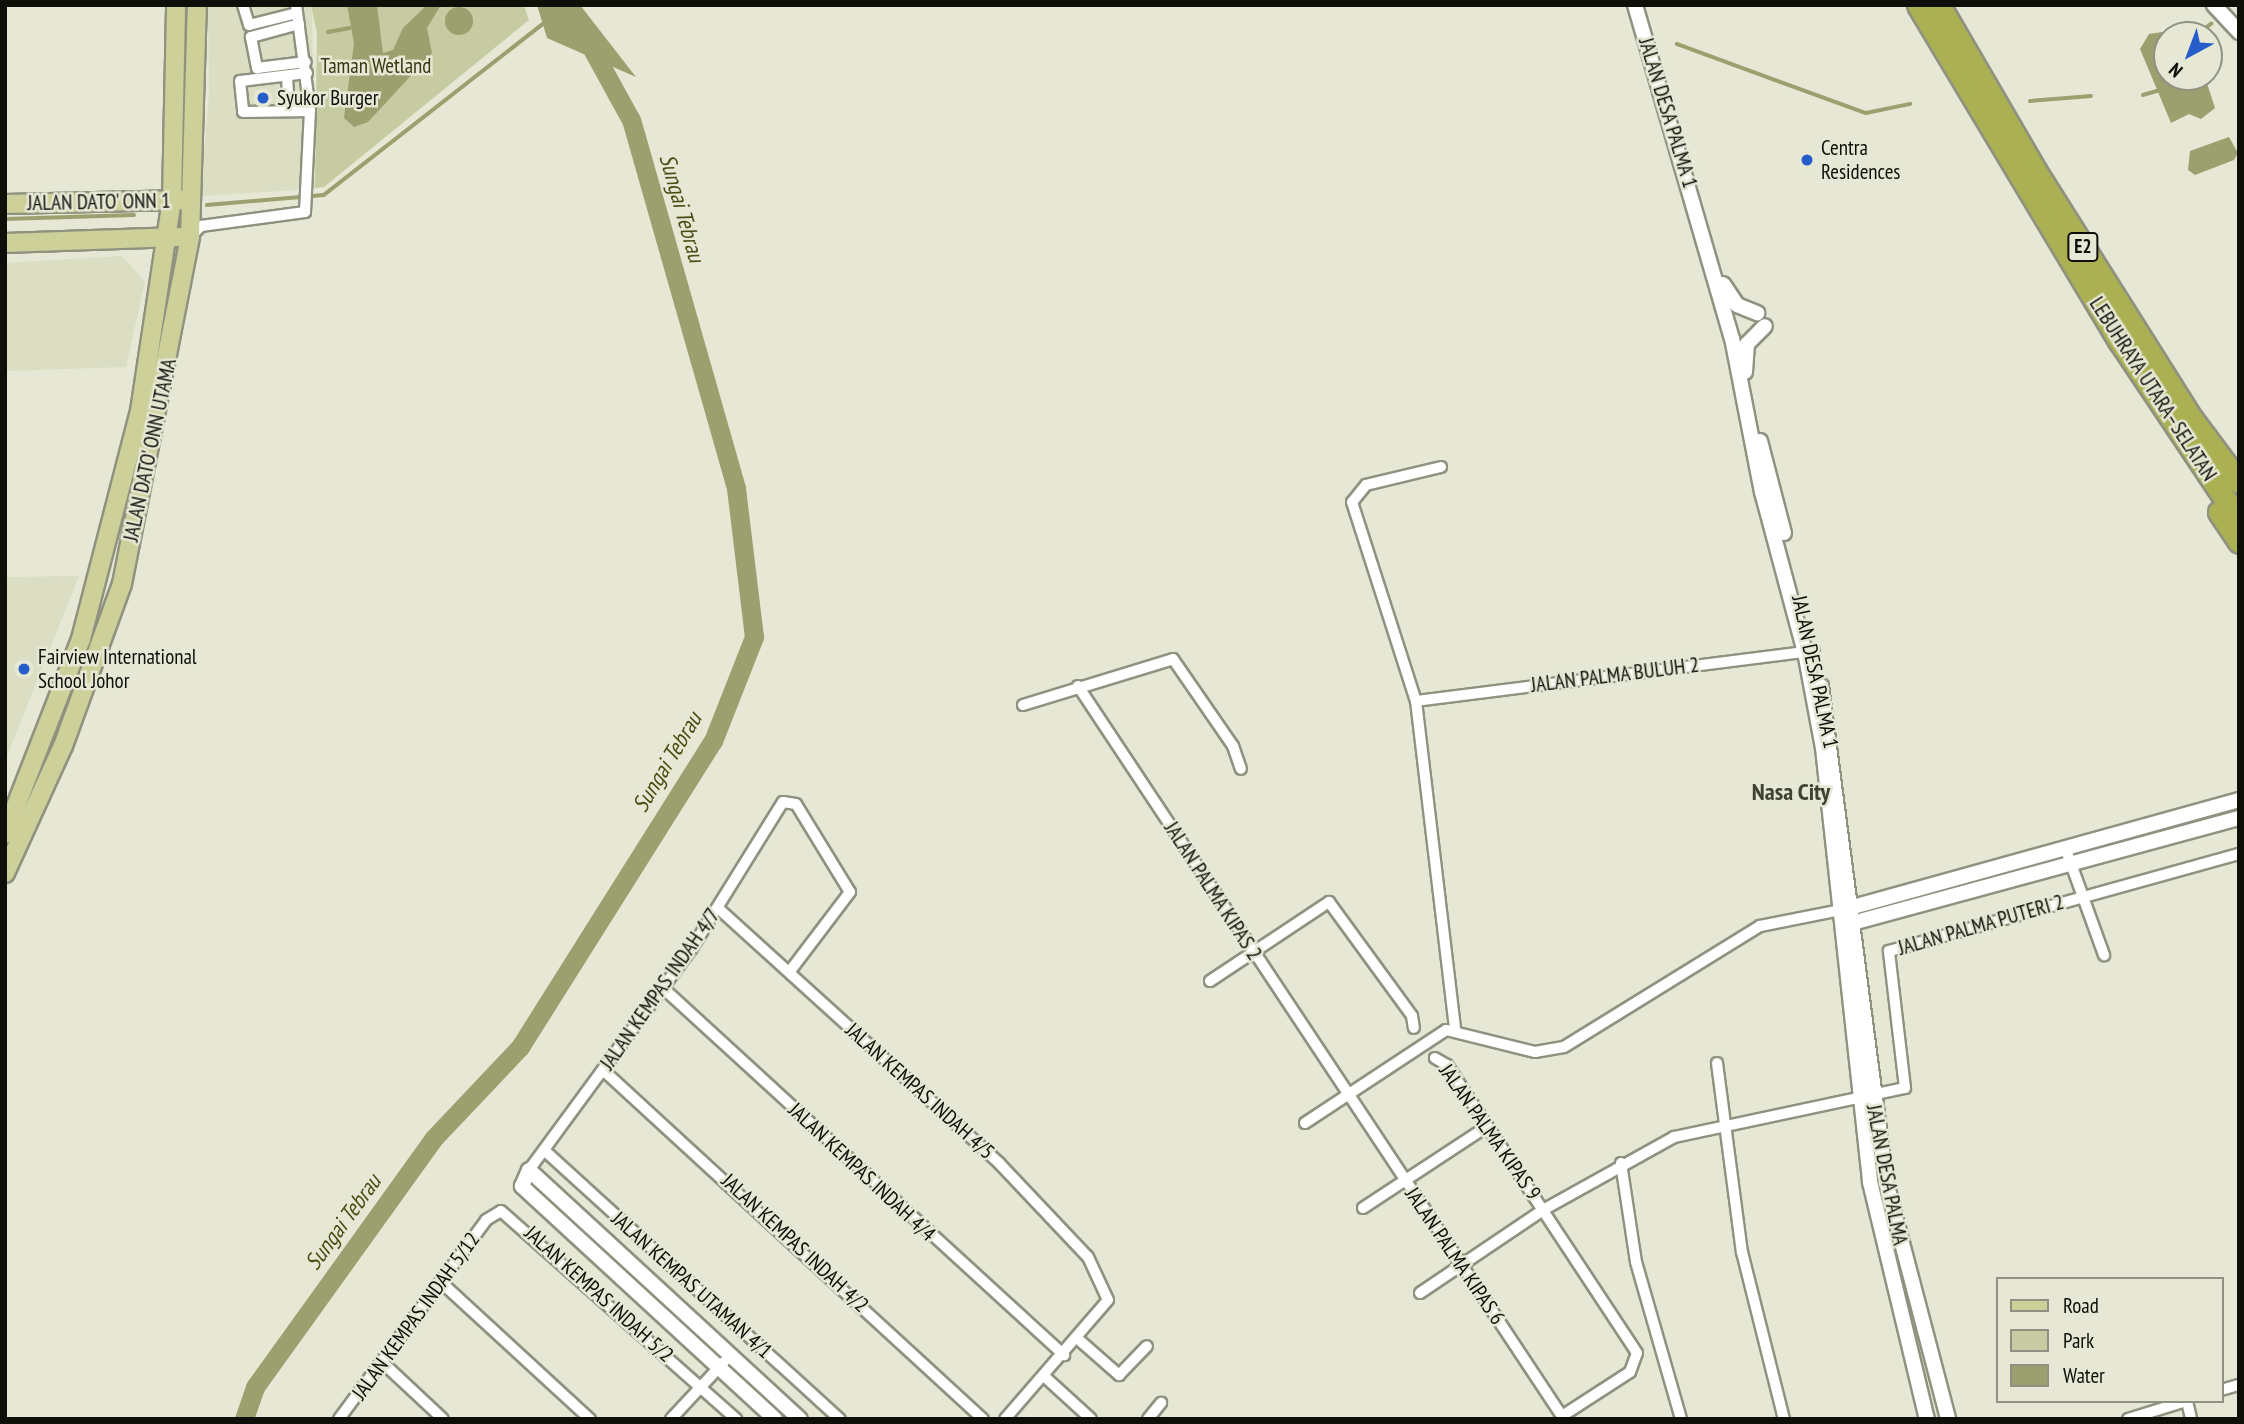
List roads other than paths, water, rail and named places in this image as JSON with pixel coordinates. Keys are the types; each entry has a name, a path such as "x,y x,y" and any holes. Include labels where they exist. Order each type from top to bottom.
{"highway":[{"name":"LEBUHRAYA UTARA–SELATAN","path":"1918,5 2120,342 2239,520"},
{"name":"LEBUHRAYA UTARA–SELATAN","path":"1939,5 2049,192 2239,482"},
{"path":"2120,342 2147,405 2239,542"}],"main road":[{"name":"JALAN DATO' ONN UTAMA","path":"5,834 81,639 140,411 172,200 176,149 176,5"},
{"name":"JALAN DATO' ONN UTAMA","path":"5,873 117,604 160,414 190,237 197,5"},
{"path":"128,201 161,183 176,149"},
{"name":"JALAN DATO' ONN 1","path":"5,204 192,199"},
{"path":"121,237 155,258 159,293"},
{"name":"JALAN DATO' ONN 1","path":"5,243 121,237 190,237"},
{"path":"81,639 101,646"}],"street":[{"path":"243,5 249,25 297,14"},
{"name":"JALAN DESA PALMA 1","path":"1635,5 1745,390 1809,652 1844,917"},
{"path":"2214,5 2239,32"},
{"path":"190,237 201,226 306,207 310,111 297,14"},
{"path":"297,14 251,37 257,68 306,68"},
{"path":"306,68 287,76 240,81 243,112 310,111"},
{"path":"287,76 289,111"},
{"path":"1710,261 1731,299 1757,313"},
{"path":"1745,390 1747,344 1765,326"},
{"path":"1441,467 1366,485 1352,502 1416,701 1455,1029"},
{"name":"JALAN PALMA BULUH 2","path":"1416,701 1809,652"},
{"path":"1023,705 1077,686 1173,659 1233,746 1241,769"},
{"name":"JALAN PALMA KIPAS 2","path":"1077,686 1348,1095"},
{"path":"1844,917 2239,800"},
{"name":"JALAN KEMPAS INDAH 4/7","path":"529,1170 719,909 783,802 796,804 850,892 790,971"},
{"path":"1306,1123 1455,1029 1535,1052 1564,1046 1760,926 1844,917 2073,868 2239,818"},
{"path":"2066,850 2104,955"},
{"name":"JALAN PALMA PUTERI 2","path":"1865,1100 1906,1084 1889,951 2239,854"},
{"path":"1210,981 1329,902 1412,1016 1414,1028"},
{"name":"JALAN KEMPAS INDAH 4/5","path":"719,909 1058,1218 1105,1288 1108,1300 1078,1339"},
{"name":"JALAN DESA PALMA","path":"1844,917 1878,1219 1927,1419"},
{"name":"JALAN KEMPAS INDAH 4/4","path":"663,988 1063,1355"},
{"name":"JALAN PALMA KIPAS 9","path":"1436,1058 1443,1060 1488,1126 1637,1353 1630,1372 1562,1416"},
{"path":"1717,1063 1742,1252 1784,1419"},
{"name":"JALAN KEMPAS INDAH 4/2","path":"603,1070 983,1419"},
{"name":"JALAN PALMA KIPAS 6","path":"1348,1095 1562,1416"},
{"path":"1420,1293 1543,1210 1621,1163 1675,1137 1726,1122 1865,1100"},
{"name":"JALAN DESA PALMA","path":"1865,1100 1904,1261 1948,1419"},
{"path":"1363,1208 1488,1126"},
{"name":"JALAN KEMPAS UTAMAN 4/1","path":"544,1150 840,1419"},
{"path":"1621,1163 1636,1262 1681,1419"},
{"path":"775,1419 522,1186 529,1170 800,1419"},
{"name":"JALAN KEMPAS INDAH 5/12","path":"340,1419 443,1284 492,1213"},
{"name":"JALAN KEMPAS INDAH 5/2","path":"492,1213 514,1217 736,1419"},
{"path":"443,1284 590,1419"},
{"path":"1010,1417 1078,1339 1119,1376 1147,1346"},
{"path":"671,1419 730,1355"},
{"path":"382,1362 443,1419"},
{"path":"1045,1377 1091,1419"},
{"path":"1148,1419 1161,1403"},
{"path":"2128,1419 2180,1403"}],"water":[{"path":"347,5 377,5 383,53 393,50 403,28 427,5 441,5 427,28 432,53 368,122 354,127 344,118 354,43"},
{"path":"537,5 580,5 636,77 547,38"},
{"path":"459,7 469,11 473,21 469,31 459,35 449,31 445,21 449,11"},
{"path":"2153,33 2153,80 2140,49 2149,34"},
{"path":"2158,91 2210,91 2215,108 2201,119 2189,114 2171,123"},
{"path":"2229,137 2238,153 2234,160 2195,175 2188,170 2190,151"}],"waterway":[{"name":"Sungai Tebrau","path":"244,1419 255,1387 433,1139 520,1047 713,741 754,637 736,488 631,120 587,40 553,5"},
{"path":"207,205 324,195 547,21"},
{"path":"328,32 350,28"},
{"path":"1677,44 1866,113 1910,104"},
{"path":"2143,95 2157,91"},
{"path":"2030,101 2091,96"},
{"path":"5,219 134,215"}],"place":[{"name":"Syukor Burger","path":"263,98"},
{"name":"Centra Residences","path":"1807,160"},
{"name":"Fairview International School Johor","path":"24,669"}],"district":[{"name":"Nasa City","path":"1791,792"}],"park label":[{"name":"Taman Wetland","path":"376,66"}]}
